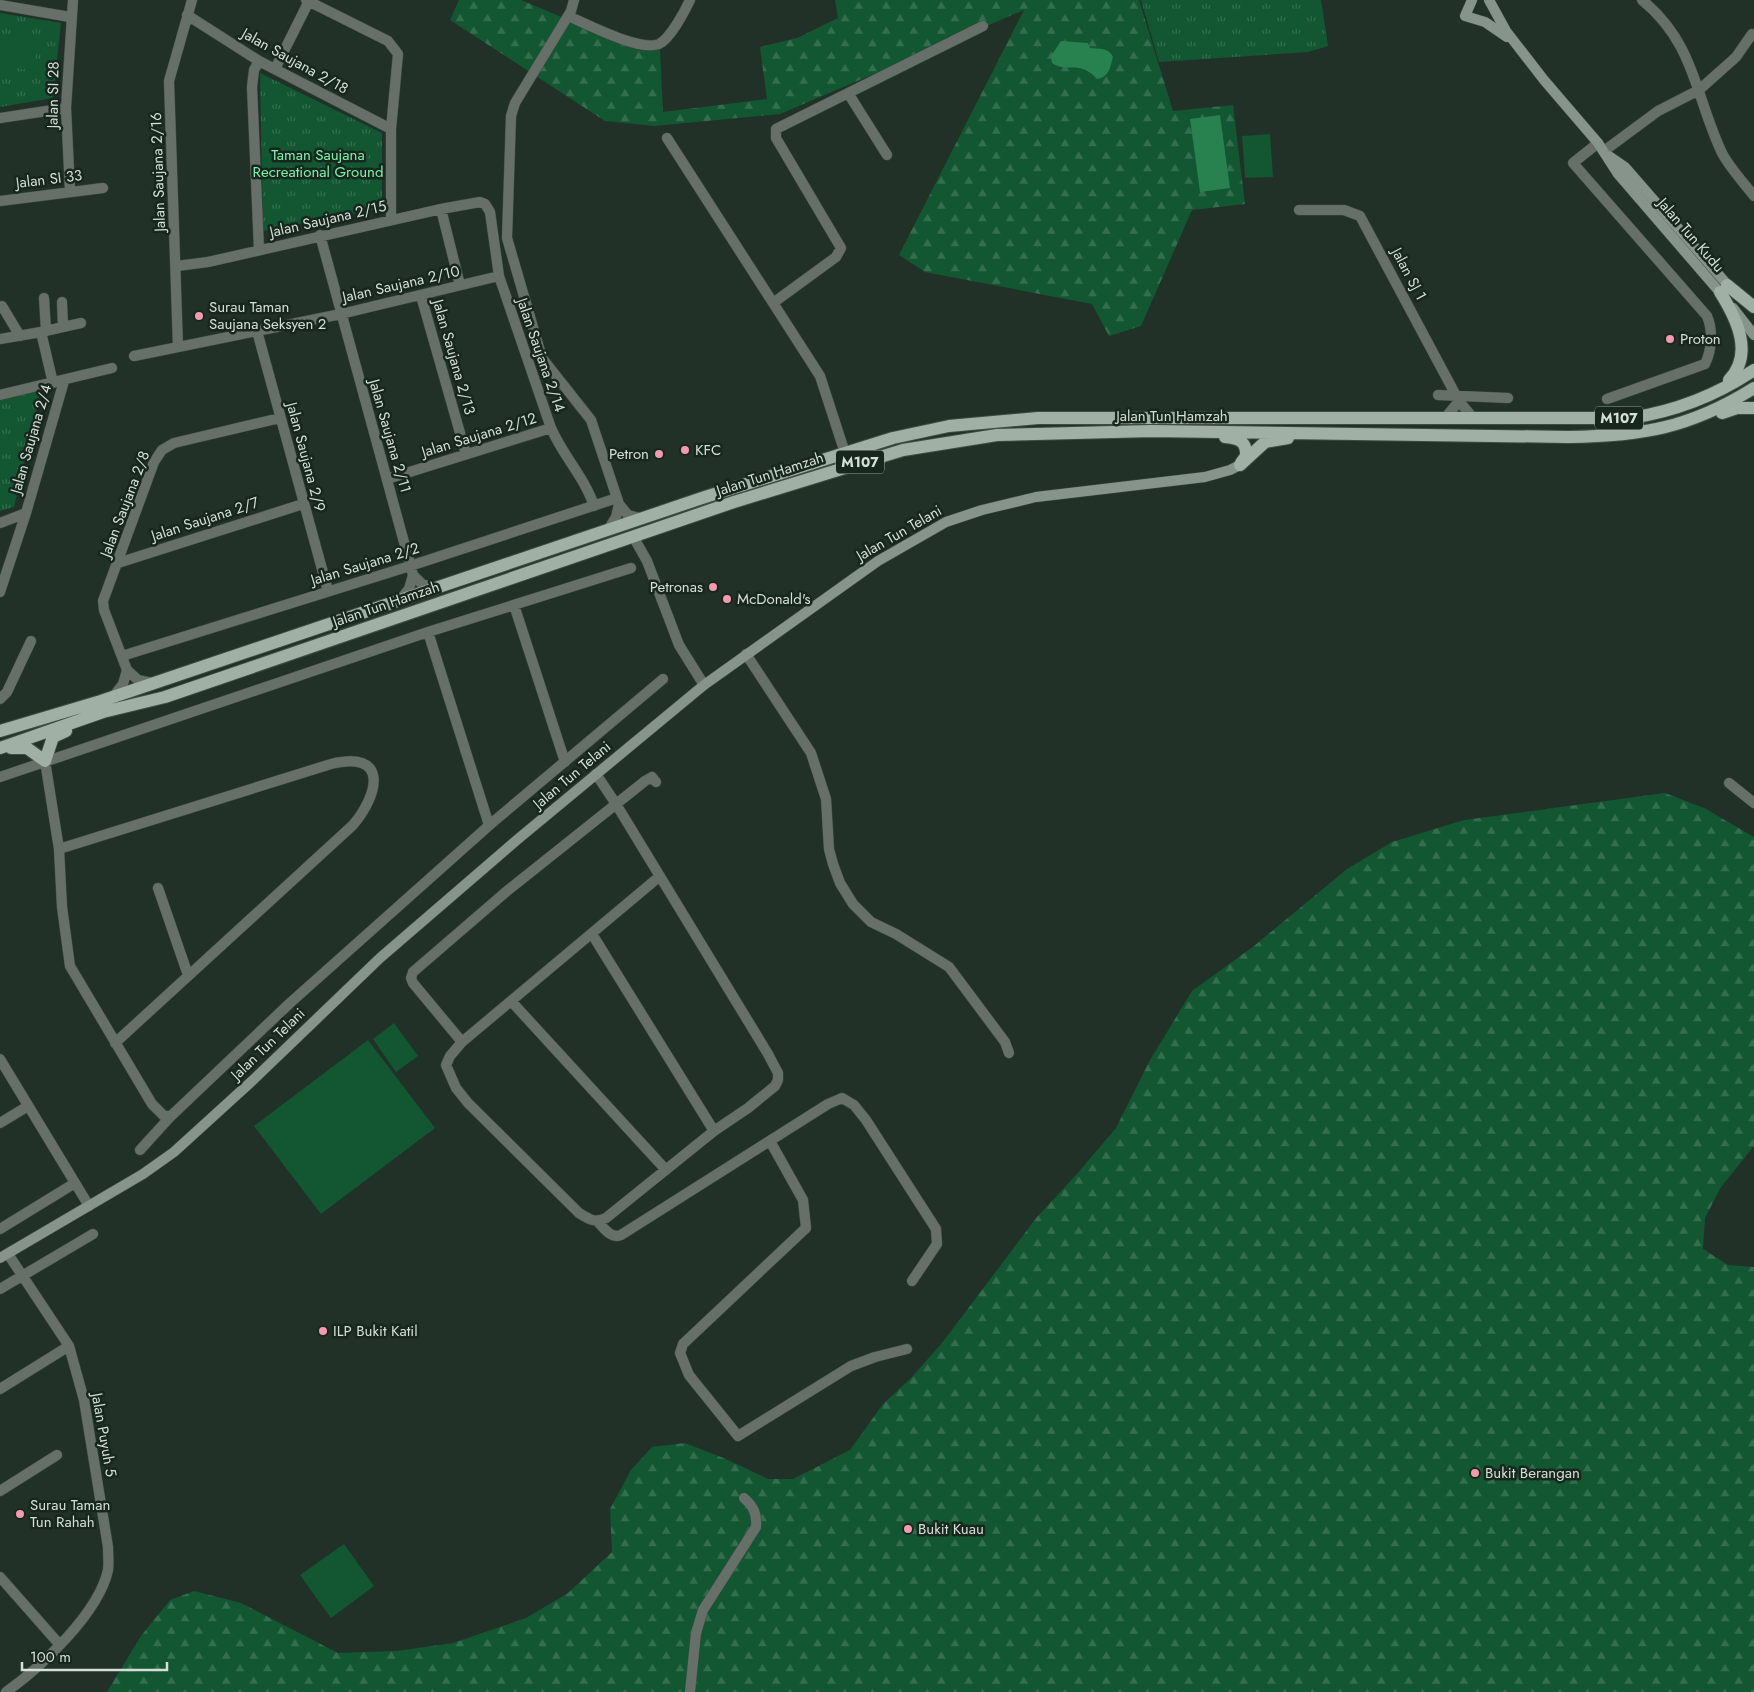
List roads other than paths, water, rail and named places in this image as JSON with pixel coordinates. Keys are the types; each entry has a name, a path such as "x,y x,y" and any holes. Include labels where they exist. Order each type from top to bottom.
{"main road":[{"path":"1723,288 1754,307"},
{"path":"1695,400 1727,381 1736,374 1743,364 1745,341 1723,288"},
{"name":"Jalan Tun Hamzah","path":"0,731 113,697 640,518 893,438 949,426 1003,420 1156,416 1631,418 1653,414 1695,400 1722,389 1754,370"},
{"name":"Jalan Tun Hamzah","path":"0,750 103,712 165,697 634,538 734,502 903,450 997,435 1152,431 1568,438 1625,436 1662,429 1713,411 1754,388"},
{"path":"1662,429 1683,428 1737,408 1754,408"},
{"path":"1152,431 1240,440 1246,449 1246,456 1240,465"},
{"path":"1240,465 1265,442 1273,439 1355,435"},
{"path":"0,750 27,748 45,761 53,737 165,697"}],"street":[{"name":"Jalan SI 28","path":"70,191 66,108 70,18 73,0"},
{"name":"Jalan Saujana 2/16","path":"178,347 177,266 169,81 192,0"},
{"path":"574,0 568,16 515,102 509,131 507,238 542,358 590,420 618,501 628,514 640,518"},
{"path":"568,16 642,45 658,44 670,36 690,0"},
{"path":"1472,0 1465,16 1485,22 1517,46"},
{"name":"Jalan Tun Kudu","path":"1489,0 1517,46 1603,149 1618,174 1723,288 1754,316"},
{"path":"1642,0 1664,21 1687,56 1724,155 1754,196"},
{"path":"275,69 307,1 388,41 396,49 398,54 391,129 392,219"},
{"path":"0,5 70,18"},
{"name":"Jalan Saujana 2/18","path":"187,15 259,61 391,129"},
{"path":"773,303 836,257 841,248 776,138 775,130 983,26"},
{"path":"1607,399 1705,364 1710,342 1710,324 1701,310 1573,163 1603,149 1658,111 1700,90 1736,56 1752,34"},
{"path":"259,61 254,70 252,87 259,250"},
{"path":"848,93 887,155"},
{"path":"0,118 66,108"},
{"path":"667,138 820,376 845,453"},
{"name":"Jalan SI 33","path":"0,201 103,188"},
{"path":"488,208 508,201"},
{"name":"Jalan Saujana 2/15","path":"177,266 259,250 441,209 480,202 488,208"},
{"name":"Jalan Saujana 2/14","path":"488,208 499,276 550,428 562,453 590,494 594,506"},
{"path":"441,209 460,285"},
{"name":"Jalan SJ 1","path":"1299,210 1344,210 1360,216 1458,398 1473,418"},
{"name":"Jalan Saujana 2/11","path":"320,235 411,571"},
{"name":"Jalan Saujana 2/10","path":"134,356 341,314 499,276"},
{"name":"Jalan Tun Kudu","path":"1723,288 1754,335"},
{"name":"Jalan Saujana 2/13","path":"421,296 466,454"},
{"path":"44,298 43,332 53,383"},
{"path":"62,302 63,327"},
{"path":"2,306 20,336"},
{"path":"0,340 81,323"},
{"name":"Jalan Saujana 2/9","path":"257,331 302,504 328,591"},
{"path":"0,395 112,368"},
{"name":"Jalan Saujana 2/4","path":"0,592 26,513 64,381"},
{"path":"1438,395 1458,398 1508,398"},
{"path":"1446,417 1458,398"},
{"name":"Jalan Saujana 2/8","path":"127,670 104,610 103,601 154,462 162,450 174,443 280,418"},
{"name":"Jalan Saujana 2/12","path":"387,479 550,428"},
{"name":"Jalan Tun Telani","path":"4,1256 143,1174 174,1152 246,1087 380,958 596,774 704,685 878,561 946,522 982,510 1036,497 1206,477 1240,465"},
{"path":"608,530 616,517 618,501"},
{"name":"Jalan Saujana 2/2","path":"122,656 328,591 411,571 594,506 618,501"},
{"name":"Jalan Saujana 2/7","path":"118,563 302,504"},
{"path":"0,523 26,513"},
{"path":"634,538 647,561 679,645 704,685"},
{"path":"0,777 428,632 631,568"},
{"path":"411,571 422,584 436,588"},
{"path":"400,600 409,588 411,571"},
{"path":"514,605 565,762"},
{"path":"428,632 490,825"},
{"path":"0,699 8,692 31,642"},
{"path":"746,654 810,753 827,806 828,849 832,864 840,883 853,904 871,922 929,953 948,968 1005,1042 1009,1053"},
{"path":"113,697 123,684 127,670 138,680 152,683"},
{"path":"140,1150 171,1116 290,1003 490,825 663,679"},
{"path":"45,761 59,849 62,907 70,966 157,1112 164,1116 171,1116"},
{"path":"59,849 332,764 345,761 365,763 371,769 373,789 362,814 115,1043"},
{"path":"596,774 660,876 778,1073 778,1080 775,1086 748,1108 714,1131 606,1218 598,1222"},
{"path":"462,1042 413,983 411,978 413,972 507,891 650,777 656,782"},
{"path":"1729,783 1754,803"},
{"path":"660,876 462,1042 450,1056 446,1066 456,1088 468,1103 579,1213 592,1221 598,1222 611,1235 616,1237 835,1100 842,1098 854,1105 936,1228 937,1244 912,1281"},
{"path":"158,888 188,975"},
{"path":"592,934 714,1131"},
{"path":"511,1001 666,1170"},
{"path":"0,1059 89,1206"},
{"path":"0,1124 28,1106"},
{"path":"770,1141 803,1200 806,1228 683,1344 680,1353 689,1375 738,1436 851,1366 907,1349"},
{"path":"0,1229 75,1183"},
{"path":"0,1289 94,1234"},
{"name":"Jalan Puyuh 5","path":"4,1256 22,1276 69,1346 84,1400 108,1547 108,1570 96,1597 60,1645 26,1678 6,1692"},
{"path":"0,1389 69,1346"},
{"path":"0,1491 57,1455"},
{"path":"690,1692 696,1632 703,1610 756,1527 757,1516 752,1506 744,1498"},
{"path":"0,1577 60,1645"}],"place":[{"name":"Surau Taman Saujana Seksyen 2","path":"199,316"},
{"name":"Proton","path":"1670,339"},
{"name":"KFC","path":"685,450"},
{"name":"Petron","path":"659,454"},
{"name":"Petronas","path":"713,587"},
{"name":"McDonald's","path":"727,599"},
{"name":"ILP Bukit Katil","path":"323,1331"},
{"name":"Bukit Berangan","path":"1475,1473"},
{"name":"Surau Taman Tun Rahah","path":"20,1514"},
{"name":"Bukit Kuau","path":"908,1529"}],"park label":[{"name":"Taman Saujana Recreational Ground","path":"318,164"}]}
